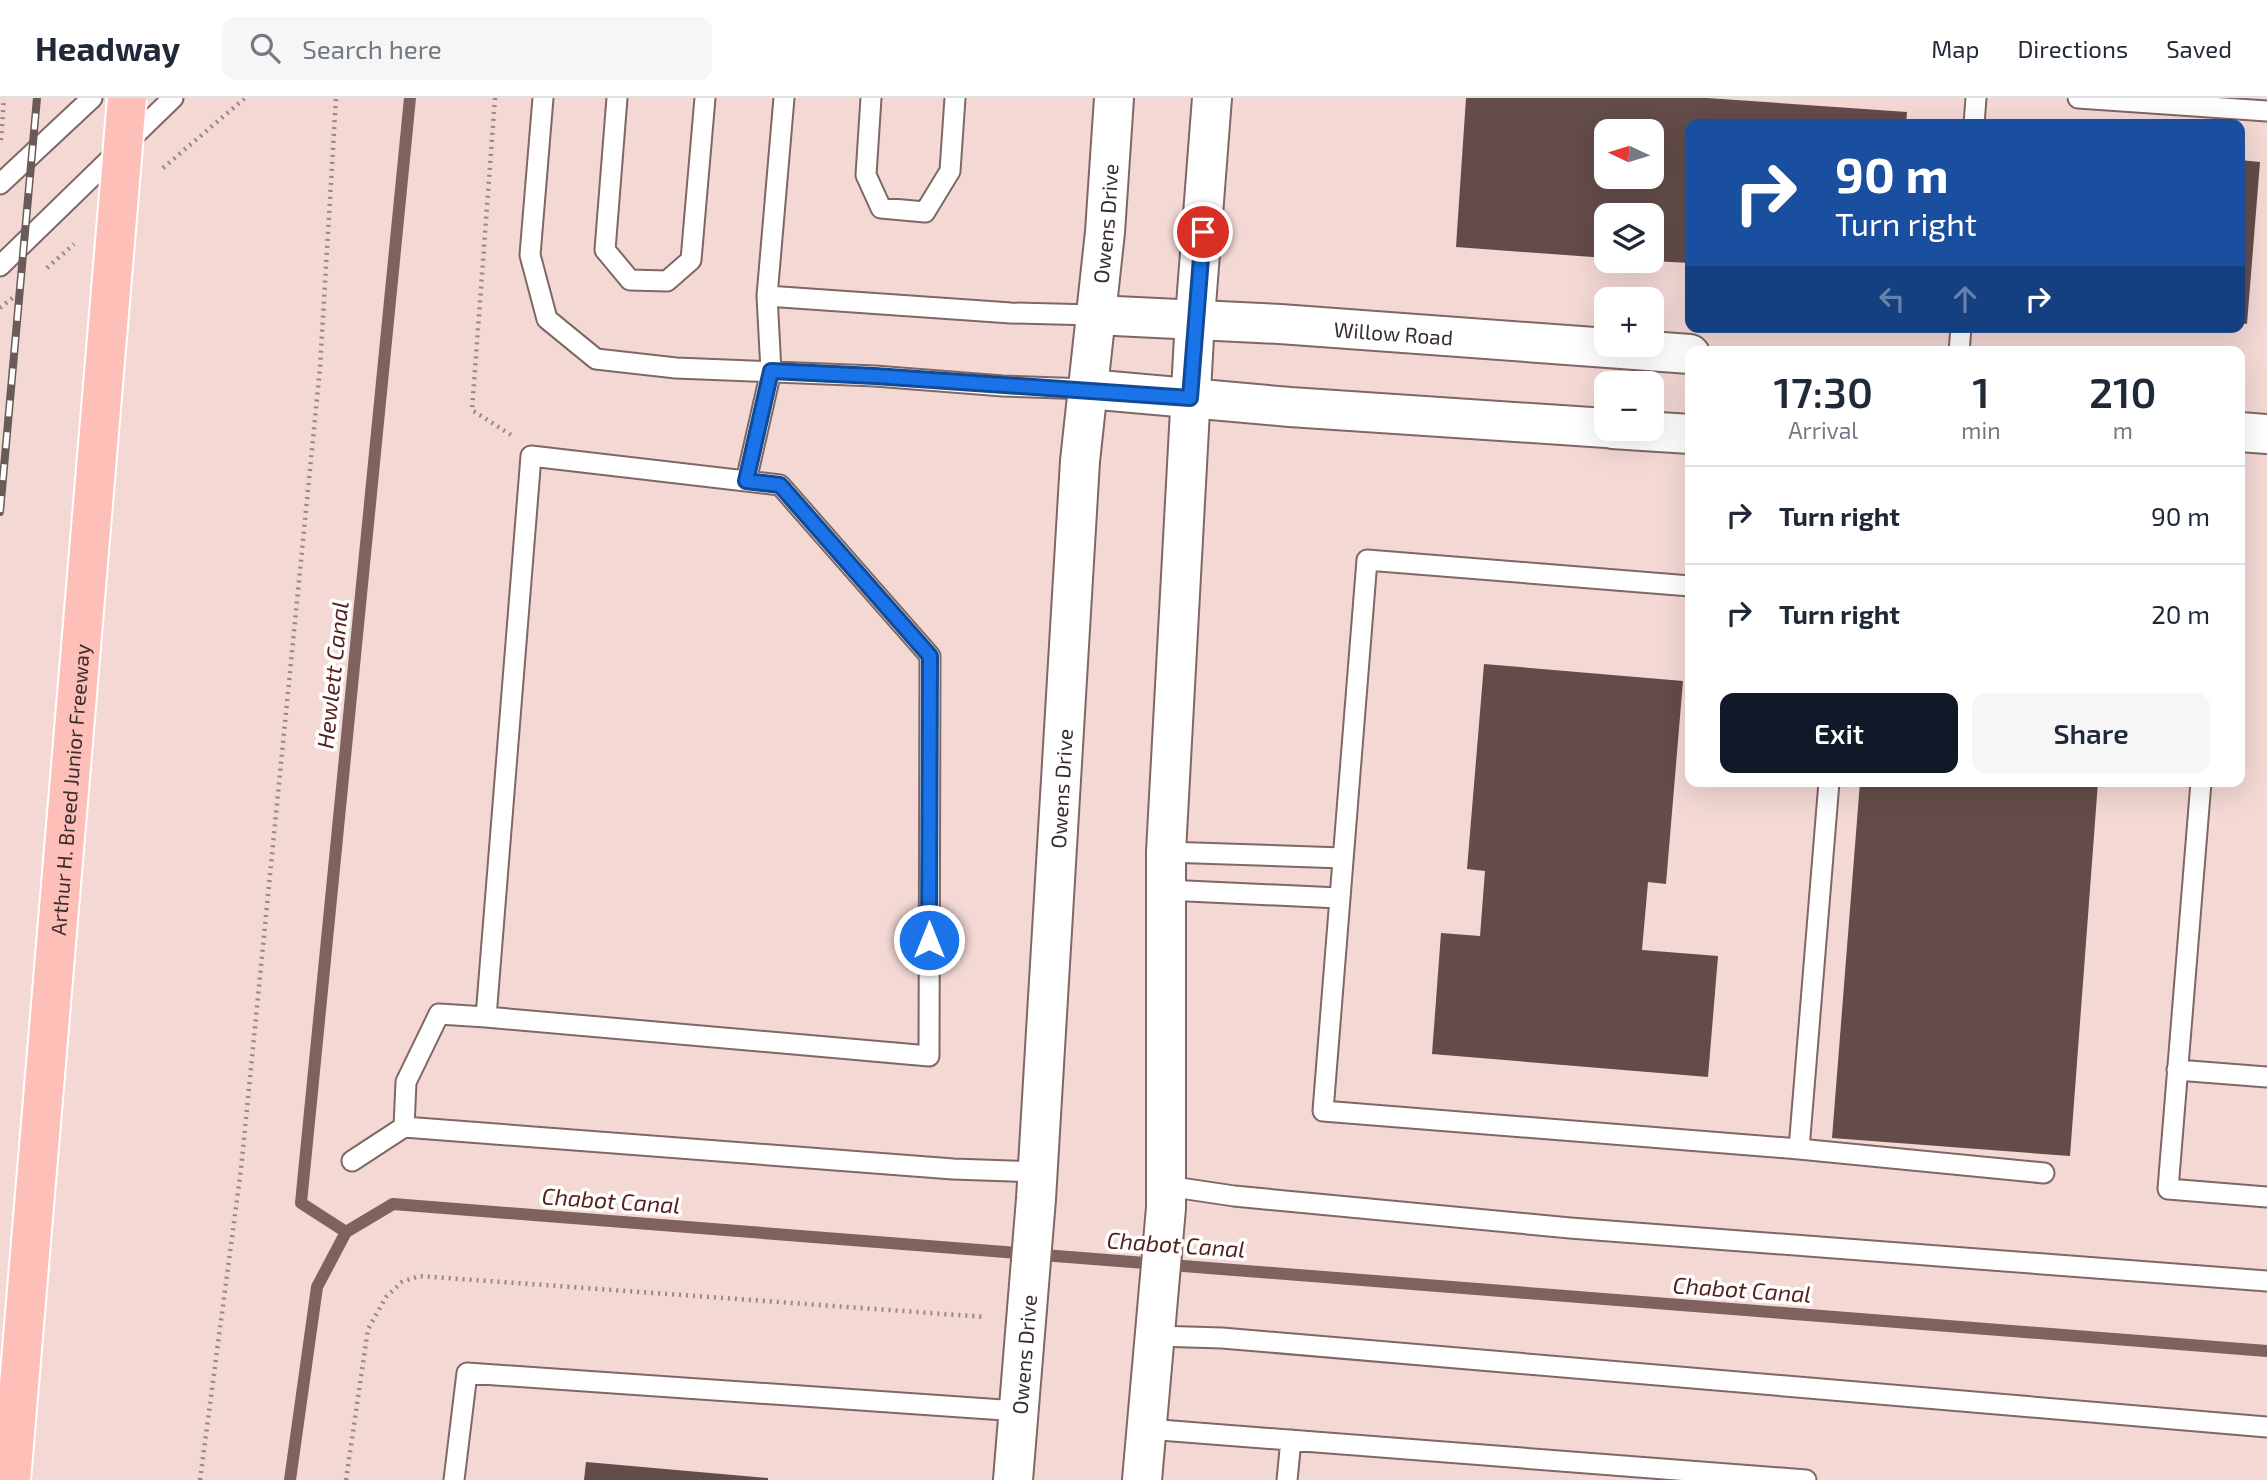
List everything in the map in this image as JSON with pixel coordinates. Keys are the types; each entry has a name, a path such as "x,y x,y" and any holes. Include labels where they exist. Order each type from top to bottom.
{"highway":[{"name":"Arthur H. Breed Junior Freeway","path":"11,1480 127,98"}],"street":[{"name":"Owens Drive","path":"1013,1480 1036,1185 1080,461 1105,232 1114,98"},
{"path":"1142,1480 1166,1197 1166,852 1190,398 1212,98"},
{"name":"Willow Road","path":"1095,315 1195,318 1685,354"},
{"path":"1088,389 1290,407 1594,427"},
{"path":"1664,432 1685,434"},
{"path":"2245,432 2267,434"}],"lane":[{"path":"0,184 92,98"},
{"path":"0,266 173,98"},
{"path":"543,98 530,255 547,318 596,359 676,368 1088,389"},
{"path":"617,98 605,250 630,280 667,281 691,260 705,98"},
{"path":"746,481 771,371 767,296 784,98"},
{"path":"871,98 866,175 881,208 925,212 950,172 955,98"},
{"path":"1974,119 1976,98"},
{"path":"2078,98 2267,111"},
{"path":"767,296 1011,313 1095,315"},
{"path":"404,1127 406,1082 439,1014 929,1056 930,656 780,485 531,456 486,1017"},
{"path":"1685,586 1367,560 1322,1111 1799,1149 2044,1173"},
{"path":"1799,1149 1829,787"},
{"path":"2201,787 2168,1189 2267,1197"},
{"path":"1166,852 1343,858"},
{"path":"1166,890 1339,898"},
{"path":"2178,1070 2267,1077"},
{"path":"352,1161 404,1127 953,1169 1036,1185"},
{"path":"1166,1197 1234,1196 1570,1228 2267,1281"},
{"path":"1156,1330 2267,1427"},
{"path":"454,1480 467,1373 1019,1411"},
{"path":"1147,1429 1805,1480"},
{"path":"1287,1480 1290,1440"}],"path":[{"path":"1,144 4,98"},
{"path":"200,1480 241,1169 320,368 336,98"},
{"path":"495,98 472,410 508,431 531,456"},
{"path":"346,1480 368,1329 386,1297 402,1282 419,1276 1026,1316"}],"building":[{"path":"1466,98 1707,98 1907,112 1906,119 1685,119 1685,263 1664,262 1664,203 1594,203 1594,257 1456,247"},
{"path":"2245,160 2260,162 2245,324"},
{"path":"1484,664 1683,681 1666,884 1648,882 1642,950 1718,956 1708,1077 1432,1054 1441,933 1480,936 1485,871 1467,869"},
{"path":"1860,787 2098,787 2070,1156 1832,1138"},
{"path":"586,1462 768,1478 768,1480 584,1480"}],"waterway":[{"name":"Hewlett Canal","path":"346,1232 301,1203 410,98"},
{"name":"Chabot Canal","path":"290,1480 317,1287 346,1232 393,1204 2267,1351"}],"railway":[{"path":"0,512 37,98"}],"route":[{"path":"929,940 930,656 780,485 746,481 771,371 1088,389 1190,398 1203,232"}]}
